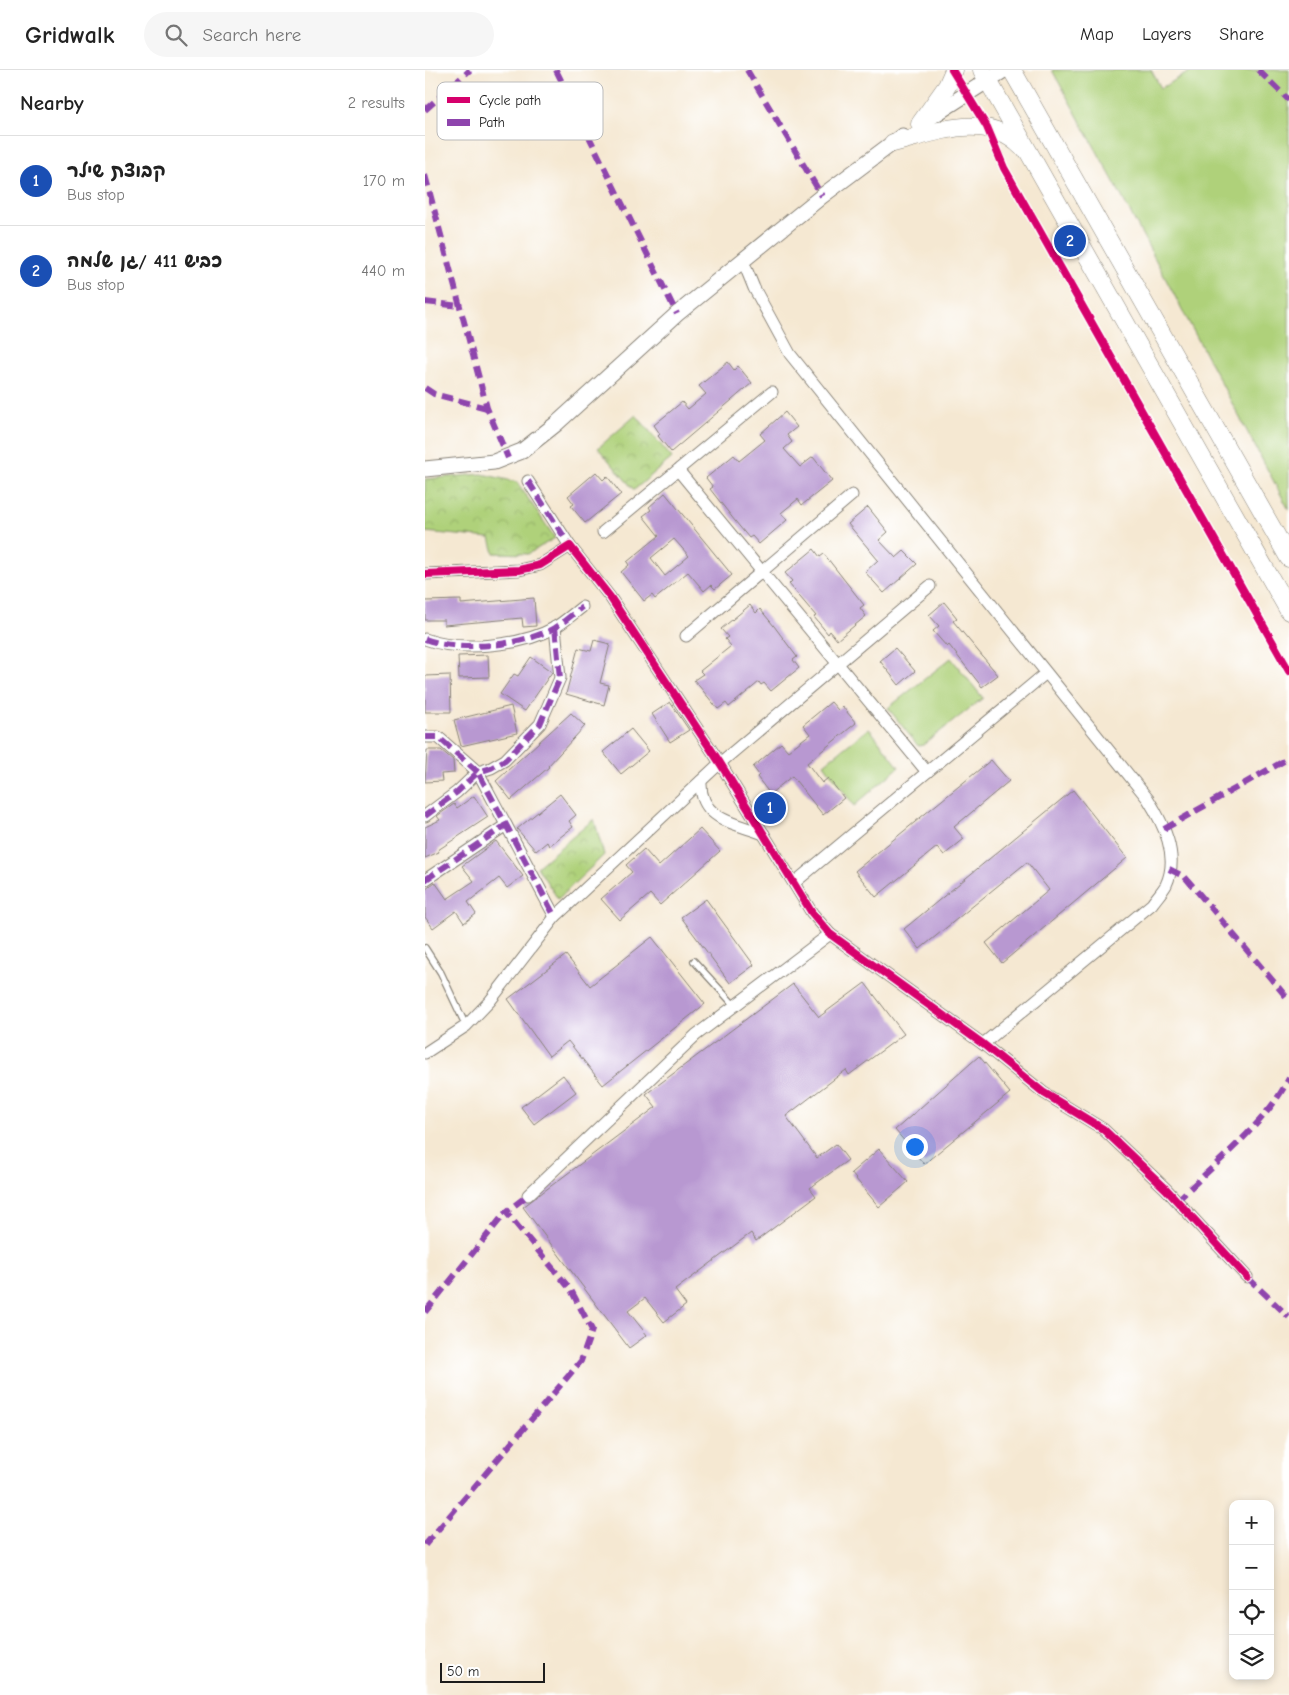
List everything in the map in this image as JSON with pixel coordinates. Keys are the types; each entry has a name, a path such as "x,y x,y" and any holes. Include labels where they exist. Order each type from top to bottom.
{"main road":[{"path":"920,124 947,86 954,70"},
{"path":"1012,70 1289,558"},
{"path":"985,75 1289,611"},
{"path":"893,142 951,128 987,127 1011,136 1030,154"}],"street":[{"path":"425,469 494,462 522,451 556,424 677,314 822,196 985,75 1004,70"},
{"path":"743,262 758,296 790,354 1148,799 1161,819 1169,845 1169,869 1166,884 1152,904 983,1044"},
{"path":"603,532 772,392"},
{"path":"678,470 927,772"},
{"path":"528,481 569,546 610,597 720,763 812,913 830,934 983,1044 1044,1093 1103,1129 1166,1189 1247,1277"},
{"path":"686,636 852,495"},
{"path":"425,574 519,570 540,565 569,546"},
{"path":"425,1052 465,1026 490,1001 555,917 701,780 930,586"},
{"path":"425,639 439,645 473,646 511,642 537,636 555,628 582,607"},
{"path":"425,816 457,792 478,772 491,768 505,760 540,724 560,678 555,628"},
{"path":"794,882 1046,672"},
{"path":"425,737 438,737 478,772 555,917"},
{"path":"701,780 700,795 705,806 723,820 764,834"},
{"path":"425,880 506,825"},
{"path":"528,1195 696,1035 830,934"}],"lane":[{"path":"425,948 441,973 465,1026"},
{"path":"694,961 734,1005"}],"green space":[{"path":"1052,70 1151,70 1161,88 1193,70 1289,70 1289,510 1114,182"},
{"path":"636,415 672,458 634,490 598,448"},
{"path":"482,474 517,482 555,538 528,554 494,553 490,538 425,532 425,479"},
{"path":"951,658 983,698 923,745 918,746 888,708"},
{"path":"869,728 899,767 854,806 824,764"},
{"path":"594,819 604,855 558,899 537,867"}],"building":[{"path":"728,362 734,370 738,366 752,383 671,452 658,436 660,434 654,425 682,402 688,409 706,394 699,386"},
{"path":"785,412 797,427 787,435 792,442 784,449 800,467 813,457 832,481 802,505 798,499 781,513 787,520 759,544 752,536 749,538 735,521 710,489 713,487 706,478 734,455 739,461 765,440 760,434"},
{"path":"596,472 603,480 607,476 621,494 585,523 571,506 574,504 568,496"},
{"path":"665,493 732,575 715,589 711,585 704,591 688,572 655,599 652,595 644,601 621,572 629,565 627,562 659,536 643,516 651,510 649,507","holes":["674,539 689,556 665,576 651,558"]},
{"path":"868,507 888,532 879,540 896,558 904,551 917,564 884,593 865,572 878,560 848,524"},
{"path":"814,549 820,557 824,554 864,605 860,608 866,616 837,640 830,631 828,634 814,617 816,616 789,584 792,581 785,573"},
{"path":"534,598 536,626 523,627 522,618 444,625 444,620 425,620 425,601 461,600 461,604"},
{"path":"944,602 957,618 953,621 998,675 982,687 949,645 947,647 933,631 939,626 929,615"},
{"path":"750,605 756,613 760,609 774,626 797,657 793,660 799,668 771,691 764,683 761,685 759,682 729,707 726,703 718,709 694,680 703,674 700,671 731,646 725,639 728,637 721,629"},
{"path":"594,640 610,644 600,683 609,685 604,705 566,694 578,648 591,651"},
{"path":"895,648 915,671 899,685 880,661"},
{"path":"488,655 489,677 459,678 458,656"},
{"path":"531,657 552,672 525,711 500,694 514,674 518,676"},
{"path":"450,675 451,712 425,712 425,676"},
{"path":"670,702 689,730 670,742 652,714"},
{"path":"831,702 838,710 842,706 856,723 807,763 822,783 828,778 844,798 823,815 792,776 770,794 757,777 759,775 753,767 781,743 788,751 810,734 803,725"},
{"path":"511,706 517,733 461,746 454,720"},
{"path":"571,713 585,726 549,767 511,800 496,781"},
{"path":"631,729 649,751 621,774 603,752"},
{"path":"427,750 441,750 453,760 454,773 441,774 442,781 425,782"},
{"path":"991,760 1009,781 954,827 964,839 944,855 937,847 876,897 855,871"},
{"path":"1073,790 1127,858 1002,963 986,943 1049,890 1027,862 920,949 904,929"},
{"path":"560,794 576,815 569,821 573,827 549,846 547,842 536,851 517,829"},
{"path":"474,796 488,817 438,850 439,852 425,858 425,827 440,820 437,816 454,804 457,808"},
{"path":"700,829 720,851 660,905 650,894 620,920 601,899 632,872 626,865 644,849 659,866"},
{"path":"496,841 523,876 507,888 499,878 468,902 476,914 464,923 456,911 433,928 425,917 425,890 435,882 447,899 474,881 462,866"},
{"path":"706,899 754,965 730,983 681,917"},
{"path":"652,937 705,1004 603,1085 568,1041 549,1056 508,999 566,955 590,986"},
{"path":"865,983 904,1034 849,1075 846,1070 786,1116 817,1158 836,1144 848,1160 810,1188 816,1196 756,1241 751,1233 675,1290 686,1305 664,1322 645,1298 628,1311 647,1335 629,1348 523,1207 656,1107 646,1094 793,984 819,1017"},
{"path":"979,1056 1010,1093 924,1164 895,1130"},
{"path":"563,1075 576,1092 534,1124 521,1107"},
{"path":"879,1149 908,1182 879,1207 851,1173"}],"marked path":[{"path":"456,82 470,70"},
{"path":"556,70 562,82"},
{"path":"747,70 822,196"},
{"path":"1258,70 1289,100"},
{"path":"425,110 437,99"},
{"path":"591,140 677,314"},
{"path":"425,175 487,408 508,458"},
{"path":"425,302 460,306"},
{"path":"425,388 434,394 487,408"},
{"path":"528,481 570,546"},
{"path":"425,639 439,643 472,646 508,643 541,634 554,628 582,607"},
{"path":"425,737 438,737 478,772 491,768 505,760 540,724 560,678 555,627"},
{"path":"1164,829 1289,758"},
{"path":"425,816 457,792 478,772 555,917"},
{"path":"425,880 506,825"},
{"path":"1169,869 1185,877 1289,1000"},
{"path":"1177,1201 1253,1127 1279,1095 1289,1078"},
{"path":"425,1545 581,1361 592,1330 571,1290 506,1212 528,1195"},
{"path":"425,1312 506,1212"},
{"path":"1247,1277 1289,1317"}],"cycle path":[{"path":"952,70 987,127 1004,168 1289,671"},
{"path":"425,574 519,570 540,565 570,546 610,597 720,763 812,913 830,934 983,1044 1044,1093 1103,1129 1166,1189 1247,1277"}],"place":[{"name":"כביש 411 /גן שלמה","path":"1070,241"},
{"name":"קבוצת שילר","path":"770,808"}]}
